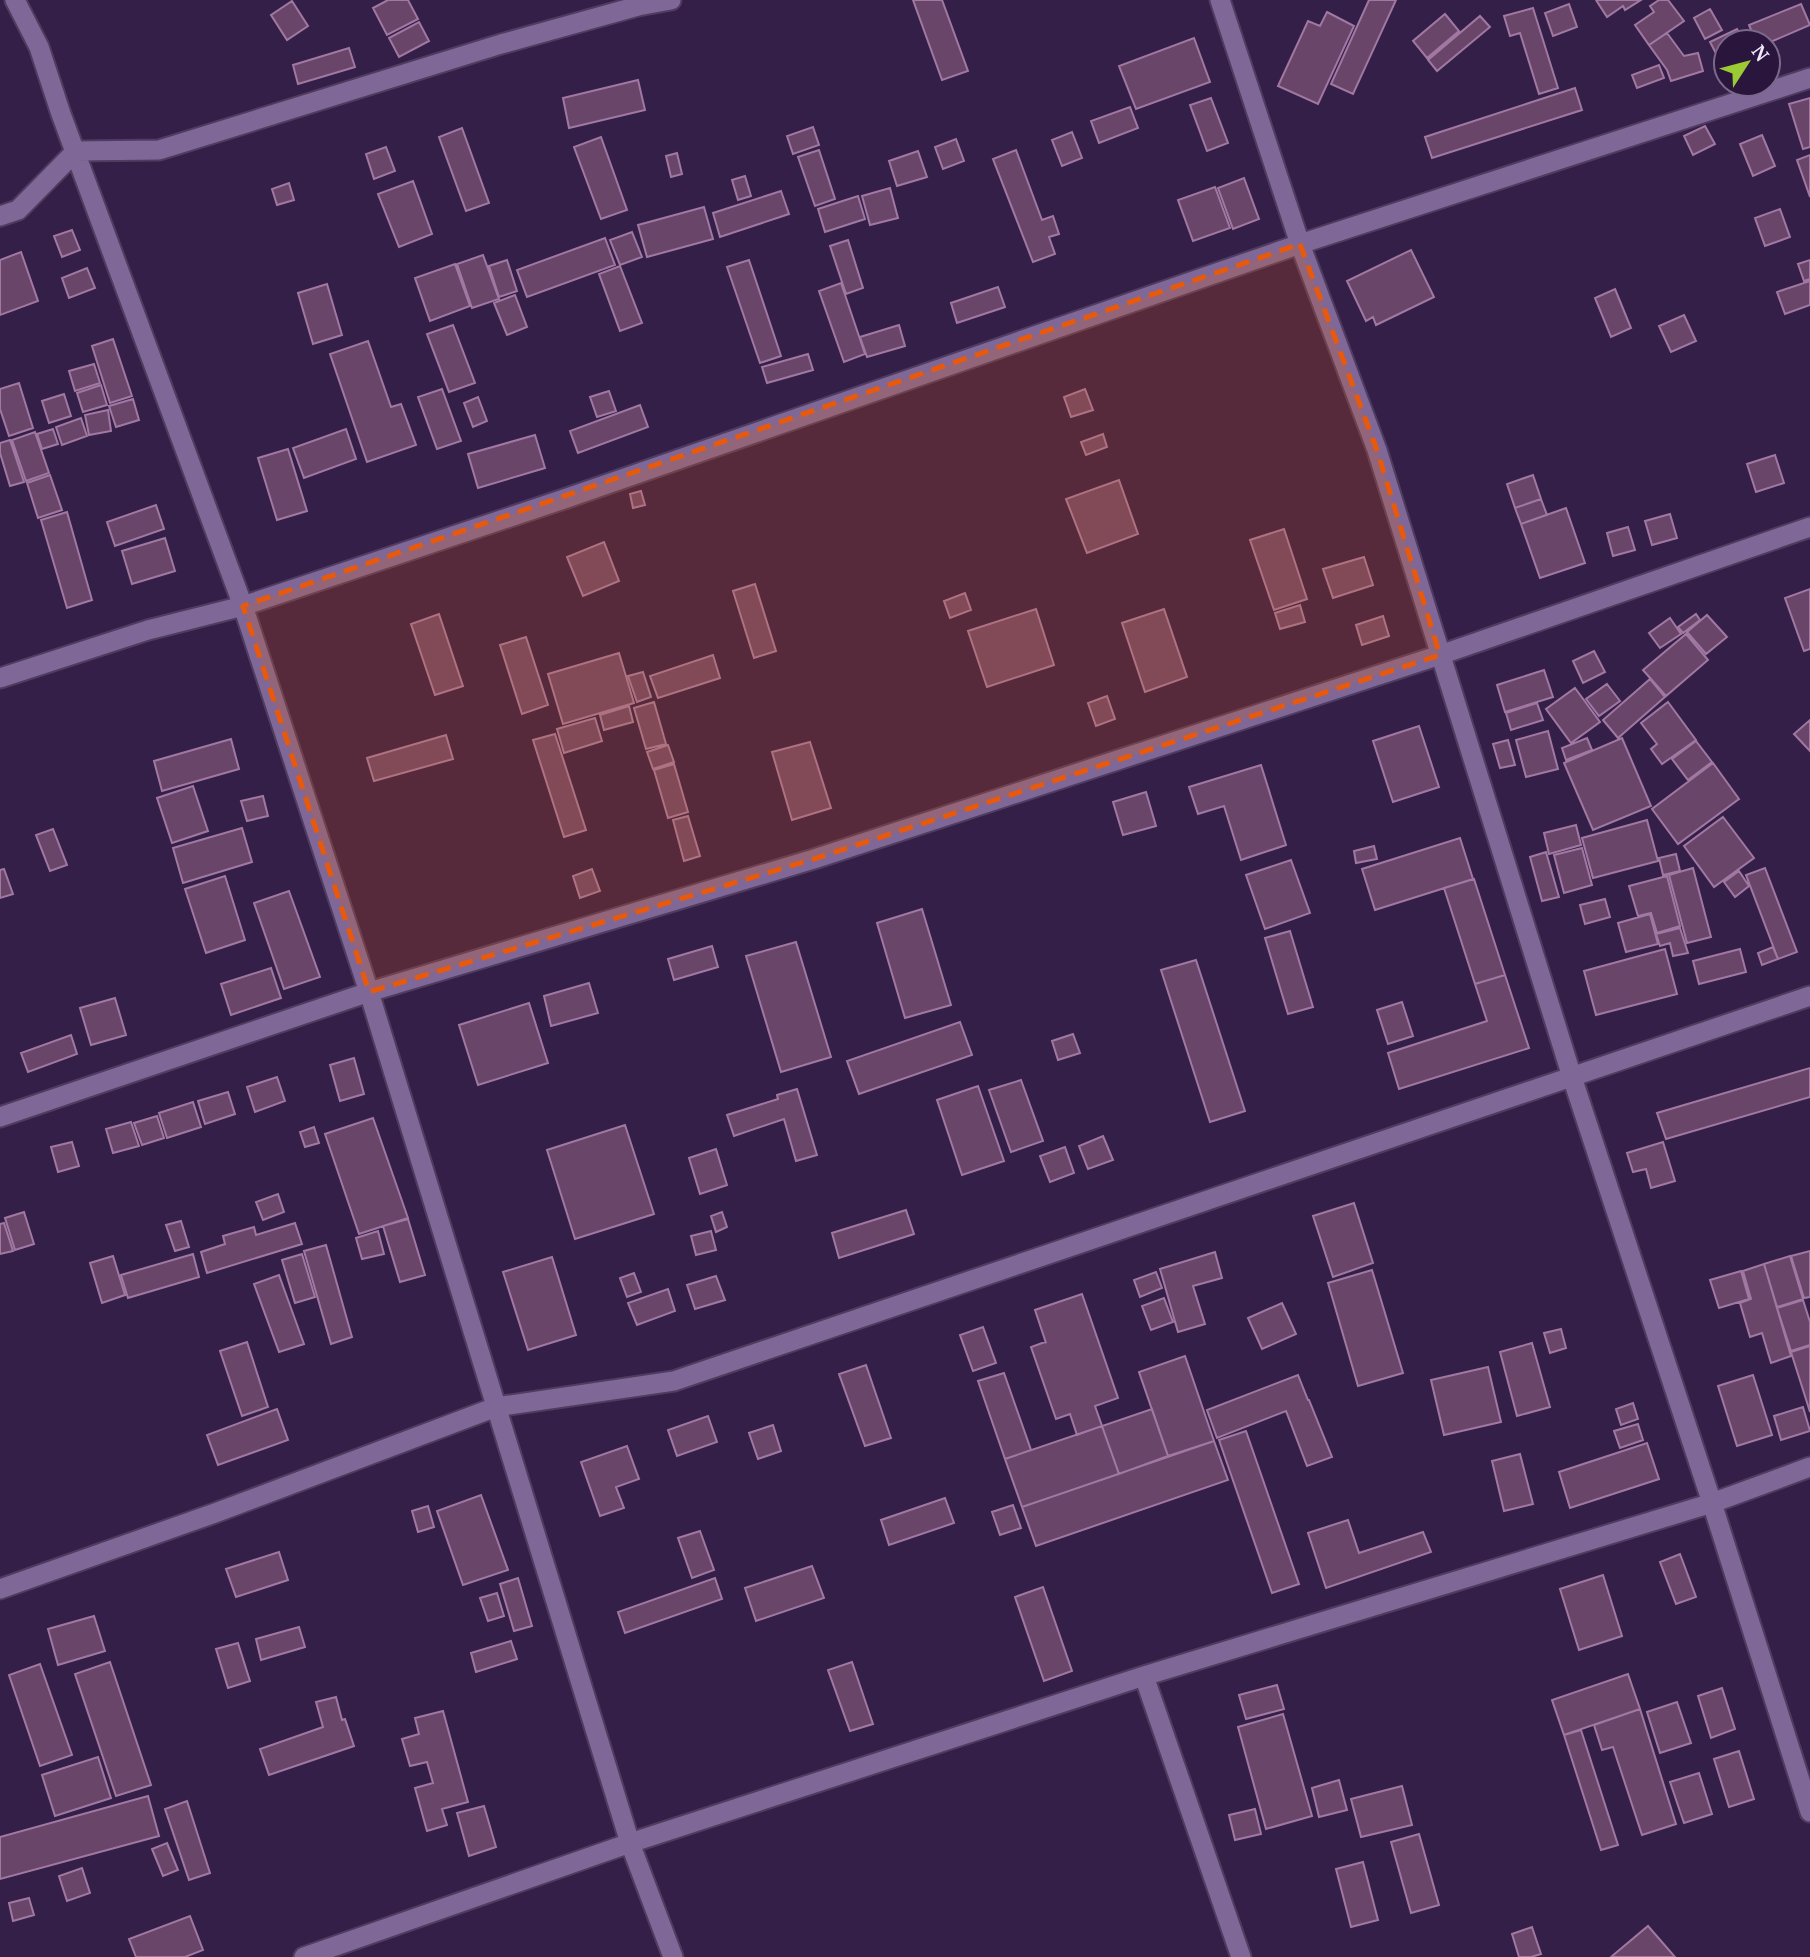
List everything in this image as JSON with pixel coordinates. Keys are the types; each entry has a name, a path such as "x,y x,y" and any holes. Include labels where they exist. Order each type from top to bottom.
{"street":[{"path":"15,0 39,47 61,114 243,607 369,992 630,1843 673,1957"},
{"path":"0,216 18,210 76,151 159,150 501,44 638,6 671,0"},
{"path":"1220,0 1300,244 1377,450 1572,1077 1810,1812"},
{"path":"0,678 148,630 243,607 564,499 1300,244 1810,78"},
{"path":"0,1117 369,992 814,859 1440,655 1810,527"},
{"path":"0,1589 215,1513 496,1407 674,1381 1810,996"},
{"path":"304,1957 630,1843 1144,1676 1712,1503 1810,1467"},
{"path":"1144,1676 1241,1957"}],"highlighted area":[{"path":"1300,244 1377,450 1440,655 814,859 369,992 243,606"}],"building":[{"path":"388,0 408,0 418,19 387,35 373,8"},
{"path":"913,0 942,0 968,71 942,80"},
{"path":"1369,0 1396,0 1353,94 1331,84"},
{"path":"1596,0 1641,0 1625,10 1623,6 1607,17"},
{"path":"1659,0 1668,0 1684,21 1649,45 1635,25 1654,12 1650,6"},
{"path":"292,1 308,26 287,40 271,15"},
{"path":"1569,4 1577,27 1553,36 1545,13"},
{"path":"1801,4 1810,25 1782,37 1782,28 1750,28 1749,25"},
{"path":"1533,8 1558,88 1539,94 1520,33 1510,36 1504,16"},
{"path":"1710,9 1721,28 1712,28 1712,35 1705,39 1694,18"},
{"path":"1327,12 1354,26 1318,104 1278,86 1308,21 1320,26"},
{"path":"1445,14 1459,31 1427,58 1413,41"},
{"path":"1480,16 1490,27 1437,71 1428,60"},
{"path":"419,22 429,41 399,57 389,38"},
{"path":"1667,33 1684,56 1698,53 1703,71 1671,81 1667,70 1649,45"},
{"path":"1194,38 1210,82 1136,109 1119,66"},
{"path":"349,48 355,67 298,84 293,65"},
{"path":"1659,65 1664,78 1637,88 1632,75"},
{"path":"638,80 645,110 569,128 563,98"},
{"path":"1575,88 1582,110 1432,158 1425,137"},
{"path":"1211,98 1228,143 1207,151 1190,105"},
{"path":"1810,98 1810,147 1803,149 1789,104"},
{"path":"1130,107 1138,128 1099,143 1091,121"},
{"path":"1705,126 1715,144 1693,155 1684,136"},
{"path":"813,127 819,145 793,154 787,136"},
{"path":"462,128 489,203 466,211 439,137"},
{"path":"1072,132 1082,158 1062,166 1052,140"},
{"path":"1762,135 1775,166 1753,176 1740,144"},
{"path":"601,137 627,210 601,219 574,147"},
{"path":"956,139 964,161 943,169 935,147"},
{"path":"386,147 395,171 374,179 366,154"},
{"path":"819,150 835,199 815,206 798,157"},
{"path":"1016,150 1042,220 1053,216 1059,234 1049,237 1055,254 1033,262 993,159"},
{"path":"918,151 927,177 897,186 889,161"},
{"path":"677,153 682,174 671,177 666,156"},
{"path":"1810,155 1810,197 1797,160"},
{"path":"745,176 751,196 738,200 732,180"},
{"path":"1244,178 1259,219 1233,229 1218,188"},
{"path":"413,181 432,234 399,247 378,194"},
{"path":"289,183 294,200 277,205 272,189"},
{"path":"1215,187 1230,228 1193,241 1178,200"},
{"path":"890,188 898,218 870,225 862,196"},
{"path":"781,191 789,214 720,237 713,213"},
{"path":"858,196 865,219 825,232 818,209"},
{"path":"704,207 713,239 647,257 638,225"},
{"path":"1780,209 1790,237 1765,246 1755,218"},
{"path":"72,230 80,250 62,257 54,236"},
{"path":"632,232 642,257 620,265 610,240"},
{"path":"605,238 615,265 527,297 517,270"},
{"path":"848,240 863,288 846,294 830,246"},
{"path":"1411,250 1434,297 1376,325 1373,317 1366,321 1347,281"},
{"path":"21,252 38,301 0,315 0,260"},
{"path":"483,255 499,299 472,308 457,264"},
{"path":"507,260 517,291 499,297 489,266"},
{"path":"749,260 781,356 760,363 727,267"},
{"path":"1810,260 1810,279 1804,281 1798,264"},
{"path":"455,264 470,306 430,321 415,278"},
{"path":"620,266 642,323 620,331 599,274"},
{"path":"87,268 95,288 69,298 62,278"},
{"path":"1810,281 1810,305 1785,314 1777,292"},
{"path":"841,283 865,354 844,362 819,291"},
{"path":"327,284 342,335 313,344 298,293"},
{"path":"998,287 1005,307 957,323 951,303"},
{"path":"1615,289 1631,328 1611,337 1595,298"},
{"path":"515,295 527,327 507,335 494,303"},
{"path":"1684,315 1696,341 1671,352 1659,326"},
{"path":"453,325 475,383 449,392 427,334"},
{"path":"899,325 905,346 867,357 860,337"},
{"path":"113,339 132,396 110,403 92,346"},
{"path":"368,341 391,407 401,404 416,445 367,462 330,354"},
{"path":"808,354 813,370 767,383 762,367"},
{"path":"94,364 100,383 75,391 69,371"},
{"path":"19,383 33,428 9,436 0,409 0,389"},
{"path":"101,385 107,405 83,412 77,393"},
{"path":"442,389 461,441 437,449 418,397"},
{"path":"1085,389 1093,410 1071,417 1064,397"},
{"path":"609,391 616,411 597,417 590,397"},
{"path":"64,394 71,416 49,423 42,401"},
{"path":"478,397 487,421 473,427 464,403"},
{"path":"133,399 139,420 116,427 109,406"},
{"path":"640,405 648,427 578,453 570,431"},
{"path":"108,410 111,431 89,435 85,415"},
{"path":"81,418 87,436 62,445 56,427"},
{"path":"53,429 58,444 42,449 37,434"},
{"path":"346,429 356,459 304,478 293,448"},
{"path":"35,432 49,473 26,481 12,440"},
{"path":"1103,434 1107,447 1086,455 1081,442"},
{"path":"535,435 545,468 478,488 468,454"},
{"path":"10,440 24,482 10,486 0,453 0,443"},
{"path":"288,449 307,511 277,520 258,458"},
{"path":"1775,455 1784,483 1756,492 1747,464"},
{"path":"50,475 62,510 38,518 27,483"},
{"path":"1533,475 1541,499 1515,508 1507,484"},
{"path":"1119,480 1138,534 1087,553 1066,499"},
{"path":"641,491 645,505 633,508 630,494"},
{"path":"1541,499 1547,515 1521,524 1515,508"},
{"path":"156,505 164,529 115,546 107,522"},
{"path":"1566,508 1585,563 1540,578 1521,524"},
{"path":"67,512 92,600 67,608 41,520"},
{"path":"1670,514 1677,538 1652,545 1645,521"},
{"path":"1628,527 1635,550 1613,556 1607,533"},
{"path":"1284,529 1307,599 1274,610 1250,540"},
{"path":"165,538 175,571 132,584 122,551"},
{"path":"604,542 619,581 583,596 567,557"},
{"path":"1364,557 1373,585 1333,598 1323,569"},
{"path":"755,584 776,651 754,658 733,591"},
{"path":"1810,589 1810,649 1804,651 1785,598"},
{"path":"965,593 971,610 950,618 944,601"},
{"path":"1300,605 1305,622 1280,629 1275,613"},
{"path":"1036,609 1054,665 987,687 968,631"},
{"path":"1164,609 1187,677 1145,692 1122,623"},
{"path":"439,614 463,686 435,695 411,624"},
{"path":"1696,614 1700,620 1683,633 1678,627"},
{"path":"1707,615 1727,637 1706,654 1687,632"},
{"path":"1383,616 1389,636 1362,645 1356,625"},
{"path":"1670,618 1681,634 1660,648 1649,633"},
{"path":"1686,634 1708,660 1666,696 1643,670"},
{"path":"526,637 548,705 522,714 500,645"},
{"path":"1594,651 1605,672 1583,683 1573,661"},
{"path":"619,653 634,703 563,724 548,674"},
{"path":"713,655 720,678 658,698 650,676"},
{"path":"1544,670 1553,697 1505,712 1497,685"},
{"path":"643,672 651,697 637,702 628,676"},
{"path":"1650,679 1665,697 1618,738 1603,720"},
{"path":"1607,684 1620,701 1599,716 1586,699"},
{"path":"1575,688 1600,722 1571,743 1546,709"},
{"path":"1107,696 1115,719 1096,726 1088,703"},
{"path":"654,702 666,744 646,749 634,708"},
{"path":"1668,702 1696,740 1662,764 1651,749 1657,744 1641,723"},
{"path":"1537,703 1543,720 1511,730 1506,713"},
{"path":"629,706 633,722 604,730 600,715"},
{"path":"595,718 602,741 564,753 557,729"},
{"path":"1810,720 1810,751 1794,734"},
{"path":"1419,726 1439,787 1393,802 1373,741"},
{"path":"1548,731 1558,769 1526,777 1516,740"},
{"path":"555,734 586,830 564,837 533,740"},
{"path":"446,735 453,759 374,781 367,758"},
{"path":"1587,738 1592,750 1566,760 1562,748"},
{"path":"1622,738 1651,806 1593,830 1564,763"},
{"path":"231,739 239,769 162,791 154,761"},
{"path":"1508,740 1515,765 1500,768 1493,744"},
{"path":"1696,741 1712,762 1688,780 1672,759"},
{"path":"810,742 831,808 792,820 772,752"},
{"path":"668,745 674,762 653,769 647,752"},
{"path":"1713,763 1739,799 1678,844 1652,809"},
{"path":"674,764 688,812 668,818 654,770"},
{"path":"1261,765 1286,845 1241,860 1224,806 1198,814 1189,787"},
{"path":"193,786 208,831 172,843 157,798"},
{"path":"1146,792 1156,826 1123,835 1113,802"},
{"path":"263,796 268,816 247,821 241,801"},
{"path":"688,816 700,856 684,861 673,820"},
{"path":"1723,817 1754,858 1714,887 1684,846"},
{"path":"1647,820 1658,861 1593,878 1582,838"},
{"path":"1576,825 1581,845 1549,854 1544,833"},
{"path":"242,828 252,862 183,883 173,848"},
{"path":"53,829 67,865 50,871 36,835"},
{"path":"1460,838 1473,879 1375,910 1362,869"},
{"path":"1374,846 1377,859 1356,863 1354,851"},
{"path":"1582,848 1592,885 1564,893 1554,855"},
{"path":"1546,852 1559,897 1542,901 1530,857"},
{"path":"1676,854 1680,871 1663,875 1659,858"},
{"path":"1291,860 1310,913 1265,929 1246,875"},
{"path":"1693,868 1711,937 1687,943 1669,875"},
{"path":"1765,868 1797,952 1778,959 1746,875"},
{"path":"4,869 13,894 0,898 0,870"},
{"path":"592,869 600,891 580,898 573,876"},
{"path":"1739,871 1749,886 1735,897 1724,882"},
{"path":"225,876 245,940 206,953 185,889"},
{"path":"1667,876 1680,926 1657,933 1651,913 1638,916 1629,886"},
{"path":"1474,879 1505,975 1475,984 1444,888"},
{"path":"289,891 320,977 284,989 254,903"},
{"path":"1605,899 1610,917 1585,924 1580,905"},
{"path":"922,909 951,1005 905,1018 877,923"},
{"path":"1650,914 1658,944 1626,952 1618,923"},
{"path":"1680,928 1688,953 1673,956 1670,943 1660,946 1656,934"},
{"path":"1290,931 1313,1007 1288,1014 1265,938"},
{"path":"796,942 831,1057 781,1072 746,956"},
{"path":"712,946 718,967 674,980 668,959"},
{"path":"1773,947 1778,959 1762,965 1758,953"},
{"path":"1665,949 1677,994 1596,1015 1584,971"},
{"path":"1740,949 1746,972 1699,984 1693,961"},
{"path":"1196,960 1245,1111 1210,1122 1161,970"},
{"path":"271,968 281,998 231,1015 221,984"},
{"path":"1505,975 1529,1048 1399,1089 1388,1053 1487,1021 1475,984"},
{"path":"589,983 598,1013 551,1026 544,996"},
{"path":"115,998 126,1035 91,1045 80,1008"},
{"path":"1402,1002 1413,1036 1388,1044 1377,1010"},
{"path":"529,1003 548,1063 478,1085 459,1025"},
{"path":"960,1022 972,1055 859,1094 847,1061"},
{"path":"1073,1034 1080,1053 1058,1060 1052,1041"},
{"path":"71,1035 77,1054 28,1072 21,1053"},
{"path":"354,1058 364,1094 340,1101 330,1065"},
{"path":"1810,1068 1810,1097 1666,1139 1657,1113"},
{"path":"277,1077 285,1101 255,1112 247,1087"},
{"path":"1021,1080 1043,1141 1011,1152 989,1090"},
{"path":"978,1086 1004,1161 962,1175 937,1100"},
{"path":"797,1089 817,1155 796,1161 784,1119 734,1136 727,1115 778,1099 777,1095"},
{"path":"228,1092 235,1114 205,1124 198,1101"},
{"path":"193,1102 201,1127 167,1138 159,1113"},
{"path":"157,1116 164,1138 142,1145 134,1123"},
{"path":"373,1118 408,1218 359,1234 325,1134"},
{"path":"131,1122 139,1146 113,1153 106,1129"},
{"path":"625,1125 654,1214 575,1239 547,1150"},
{"path":"314,1127 319,1143 305,1147 300,1132"},
{"path":"1103,1136 1113,1160 1088,1169 1079,1146"},
{"path":"72,1142 79,1166 58,1172 51,1147"},
{"path":"1663,1142 1675,1181 1651,1188 1646,1169 1633,1172 1627,1153"},
{"path":"1065,1147 1074,1173 1050,1182 1040,1156"},
{"path":"716,1149 727,1185 700,1194 689,1158"},
{"path":"278,1194 284,1212 263,1220 256,1202"},
{"path":"1354,1203 1373,1263 1333,1277 1313,1216"},
{"path":"906,1210 914,1234 839,1258 832,1233"},
{"path":"24,1212 34,1244 15,1250 5,1218"},
{"path":"722,1212 727,1227 716,1232 711,1216"},
{"path":"408,1219 425,1275 400,1282 383,1226"},
{"path":"181,1221 189,1247 175,1251 166,1225"},
{"path":"4,1223 13,1251 0,1254 0,1224"},
{"path":"295,1223 302,1244 207,1273 201,1252 225,1244 223,1236 254,1227 256,1235"},
{"path":"378,1231 384,1254 362,1259 356,1238"},
{"path":"711,1231 716,1250 696,1255 691,1236"},
{"path":"326,1245 352,1337 331,1344 304,1251"},
{"path":"1810,1251 1810,1297 1804,1298 1791,1256"},
{"path":"1215,1252 1222,1278 1193,1286 1205,1324 1178,1332 1160,1269"},
{"path":"193,1254 199,1277 128,1298 121,1275"},
{"path":"302,1254 315,1297 295,1303 282,1260"},
{"path":"113,1256 125,1295 102,1303 90,1263"},
{"path":"1790,1256 1803,1299 1777,1307 1764,1264"},
{"path":"552,1257 576,1335 528,1350 503,1272"},
{"path":"1764,1264 1791,1356 1771,1363 1762,1333 1750,1337 1740,1303 1751,1299 1743,1271"},
{"path":"1372,1270 1403,1373 1358,1386 1328,1283"},
{"path":"1741,1271 1749,1299 1719,1308 1710,1280"},
{"path":"1156,1272 1162,1288 1140,1297 1134,1280"},
{"path":"634,1273 641,1292 627,1297 620,1278"},
{"path":"279,1275 304,1344 279,1352 254,1284"},
{"path":"716,1276 725,1300 695,1309 687,1285"},
{"path":"668,1289 675,1311 637,1325 628,1303"},
{"path":"1082,1294 1118,1398 1095,1406 1102,1426 1077,1435 1070,1414 1056,1419 1031,1347 1046,1343 1035,1310"},
{"path":"1164,1298 1173,1322 1151,1330 1142,1306"},
{"path":"1803,1300 1810,1322 1810,1345 1791,1351 1777,1308"},
{"path":"1282,1303 1296,1334 1262,1349 1248,1318"},
{"path":"983,1327 996,1363 973,1371 960,1335"},
{"path":"1561,1329 1566,1348 1550,1353 1544,1333"},
{"path":"247,1342 268,1407 242,1416 220,1351"},
{"path":"1532,1343 1550,1407 1517,1416 1500,1352"},
{"path":"1810,1346 1810,1412 1791,1352"},
{"path":"1185,1356 1214,1441 1168,1456 1139,1372"},
{"path":"866,1365 891,1438 865,1446 839,1374"},
{"path":"1488,1367 1501,1422 1444,1435 1431,1380"},
{"path":"1004,1373 1031,1450 1005,1459 978,1381"},
{"path":"1298,1375 1332,1457 1307,1466 1286,1411 1217,1438 1207,1410"},
{"path":"1753,1375 1772,1435 1737,1446 1718,1386"},
{"path":"1633,1403 1638,1419 1621,1425 1616,1409"},
{"path":"1803,1407 1810,1431 1781,1440 1774,1416"},
{"path":"277,1409 288,1440 218,1465 207,1435"},
{"path":"1152,1409 1168,1456 1119,1474 1102,1426"},
{"path":"708,1416 717,1442 677,1456 668,1430"},
{"path":"1638,1424 1643,1440 1620,1448 1614,1431"},
{"path":"773,1425 781,1451 758,1459 749,1433"},
{"path":"1102,1426 1119,1474 1022,1507 1005,1459"},
{"path":"1246,1431 1299,1584 1272,1593 1219,1440"},
{"path":"1214,1441 1228,1480 1036,1546 1022,1507"},
{"path":"1647,1443 1659,1479 1570,1508 1559,1472"},
{"path":"627,1446 639,1479 616,1487 624,1508 600,1516 581,1462"},
{"path":"1520,1454 1533,1504 1504,1511 1492,1461"},
{"path":"481,1495 508,1570 463,1585 437,1511"},
{"path":"945,1498 954,1523 889,1545 881,1520"},
{"path":"1013,1505 1021,1528 1000,1535 992,1512"},
{"path":"428,1506 434,1527 418,1532 412,1511"},
{"path":"1348,1520 1359,1553 1423,1532 1431,1552 1326,1588 1308,1533"},
{"path":"700,1531 714,1570 692,1578 678,1538"},
{"path":"279,1552 288,1580 236,1597 226,1569"},
{"path":"1680,1554 1696,1597 1676,1604 1660,1562"},
{"path":"812,1566 824,1598 756,1621 745,1588"},
{"path":"1603,1575 1622,1636 1579,1650 1560,1589"},
{"path":"518,1578 532,1626 514,1631 500,1584"},
{"path":"715,1578 722,1599 625,1633 618,1612"},
{"path":"1043,1587 1072,1671 1044,1681 1015,1597"},
{"path":"497,1593 504,1616 488,1621 480,1598"},
{"path":"94,1616 105,1651 58,1665 48,1629"},
{"path":"299,1627 305,1647 261,1660 256,1639"},
{"path":"511,1641 517,1659 476,1672 471,1653"},
{"path":"238,1643 250,1681 228,1688 216,1649"},
{"path":"110,1662 151,1785 116,1796 75,1674"},
{"path":"852,1662 873,1724 850,1731 828,1670"},
{"path":"40,1664 72,1755 40,1766 9,1675"},
{"path":"1628,1674 1640,1709 1564,1735 1552,1700"},
{"path":"1277,1685 1284,1709 1246,1719 1239,1695"},
{"path":"1722,1688 1735,1729 1711,1738 1698,1696"},
{"path":"336,1697 342,1720 345,1719 354,1746 269,1775 260,1749 323,1727 316,1702"},
{"path":"1677,1702 1691,1743 1660,1753 1647,1712"},
{"path":"1640,1709 1676,1824 1642,1835 1613,1747 1602,1750 1594,1725"},
{"path":"443,1711 468,1802 442,1809 447,1825 427,1831 415,1788 433,1783 427,1762 410,1766 402,1739 419,1734 415,1718"},
{"path":"1283,1714 1312,1816 1266,1829 1238,1727"},
{"path":"1581,1730 1618,1845 1601,1850 1564,1735"},
{"path":"1739,1751 1754,1799 1729,1807 1714,1759"},
{"path":"98,1757 111,1798 55,1816 42,1775"},
{"path":"1699,1773 1712,1814 1684,1823 1670,1782"},
{"path":"1339,1780 1347,1810 1319,1817 1312,1788"},
{"path":"1402,1786 1412,1825 1361,1837 1351,1799"},
{"path":"148,1796 159,1836 0,1879 0,1837"},
{"path":"187,1801 210,1873 189,1880 165,1809"},
{"path":"484,1806 496,1847 469,1856 457,1813"},
{"path":"1255,1809 1261,1834 1235,1840 1229,1815"},
{"path":"1419,1834 1439,1905 1411,1913 1391,1842"},
{"path":"167,1843 178,1870 163,1876 152,1849"},
{"path":"1363,1862 1378,1920 1351,1927 1336,1869"},
{"path":"82,1868 90,1893 67,1901 59,1876"},
{"path":"29,1898 34,1915 13,1921 9,1903"},
{"path":"190,1916 203,1950 185,1957 136,1957 129,1939"},
{"path":"1648,1926 1675,1957 1611,1957"},
{"path":"1532,1927 1541,1954 1519,1957 1512,1934"}]}
